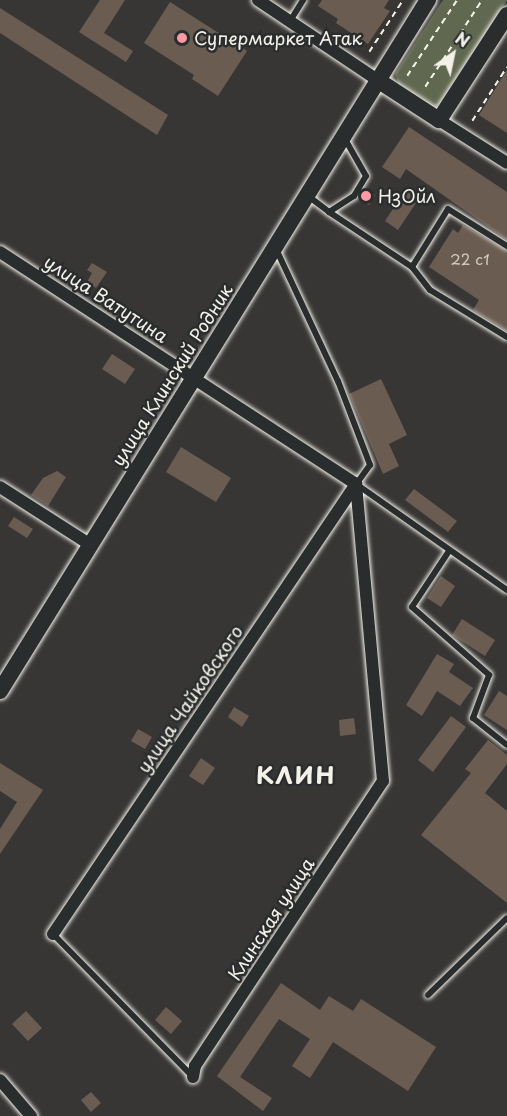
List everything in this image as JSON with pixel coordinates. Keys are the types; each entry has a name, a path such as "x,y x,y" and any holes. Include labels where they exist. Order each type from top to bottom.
{"main road":[{"name":"улица Клинский Родник","path":"0,691 428,0"},
{"path":"378,81 439,120 507,15"}],"street":[{"path":"258,0 378,81"},
{"path":"439,120 507,162"},
{"name":"улица Ватутина","path":"0,252 194,376 356,484"},
{"name":"Клинская улица","path":"193,1077 195,1066 383,781 356,484"},
{"name":"улица Чайковского","path":"53,934 356,484"},
{"path":"0,487 89,544"},
{"path":"0,1080 31,1116"}],"lane":[{"path":"290,21 303,0"},
{"path":"329,212 354,196 366,176 344,138"},
{"path":"308,195 329,212 412,267 430,290 507,337"},
{"path":"412,267 448,209 507,246"},
{"path":"276,247 338,381 370,465 356,484 507,590"},
{"path":"449,551 412,607 489,675 473,718 507,745"},
{"path":"428,995 507,918"},
{"path":"53,934 193,1077"}],"path":[{"path":"369,52 403,0"},
{"path":"407,76 457,0"},
{"path":"425,87 482,0"},
{"path":"472,121 507,68"}],"green space":[{"path":"443,0 507,0 439,105 430,108 400,88 395,74"}],"building":[{"path":"100,0 125,0 104,33 133,51 126,62 79,32"},
{"path":"322,0 389,0 384,8 390,11 368,44 336,23 338,19 318,6"},
{"name":"Супермаркет Атак","path":"170,2 247,51 218,96 192,79 194,75 144,43"},
{"path":"0,8 168,115 157,135 0,33"},
{"path":"507,70 507,133 479,115"},
{"path":"409,127 507,192 507,240 406,169 400,179 382,167"},
{"path":"407,188 420,197 398,230 385,221"},
{"path":"364,189 375,195 369,205 358,199"},
{"path":"463,225 507,251 507,331 473,310 479,300 429,267 453,229 458,233"},
{"path":"92,263 107,272 96,288 87,282 92,273 87,270"},
{"path":"112,354 135,369 125,384 102,369"},
{"path":"381,379 407,435 389,444 399,466 383,474 349,394"},
{"path":"181,447 231,478 216,502 166,472"},
{"path":"57,471 66,477 48,506 31,495 43,478"},
{"path":"414,489 457,521 448,532 405,500"},
{"path":"14,517 33,529 27,538 8,526"},
{"path":"441,576 455,586 441,607 427,598"},
{"path":"462,619 495,640 485,656 452,635"},
{"path":"437,654 454,664 449,672 473,688 460,706 437,691 422,716 406,705"},
{"path":"499,691 507,696 507,730 484,715"},
{"path":"234,707 249,716 242,727 228,717"},
{"path":"451,716 466,727 433,772 418,760"},
{"path":"354,718 356,734 340,736 339,720"},
{"path":"138,729 152,737 145,749 131,741"},
{"path":"488,740 507,755 507,764 485,793 507,811 507,903 421,835 471,773 465,769"},
{"path":"201,758 215,768 203,785 189,776"},
{"path":"0,763 43,790 0,854 0,829 17,802 0,791"},
{"path":"281,983 320,1010 329,996 353,1011 361,999 436,1047 408,1091 333,1042 310,1078 292,1066 310,1039 279,1019 240,1077 272,1098 263,1111 217,1076"},
{"path":"166,1007 182,1021 171,1034 155,1020"},
{"path":"26,1011 42,1028 28,1041 12,1024"},
{"path":"91,1092 101,1103 91,1112 81,1100"}],"place":[{"name":"Супермаркет Атак","path":"182,38"},
{"name":"НзОйл","path":"366,196"}],"district":[{"name":"КЛИН","path":"296,775"}]}
